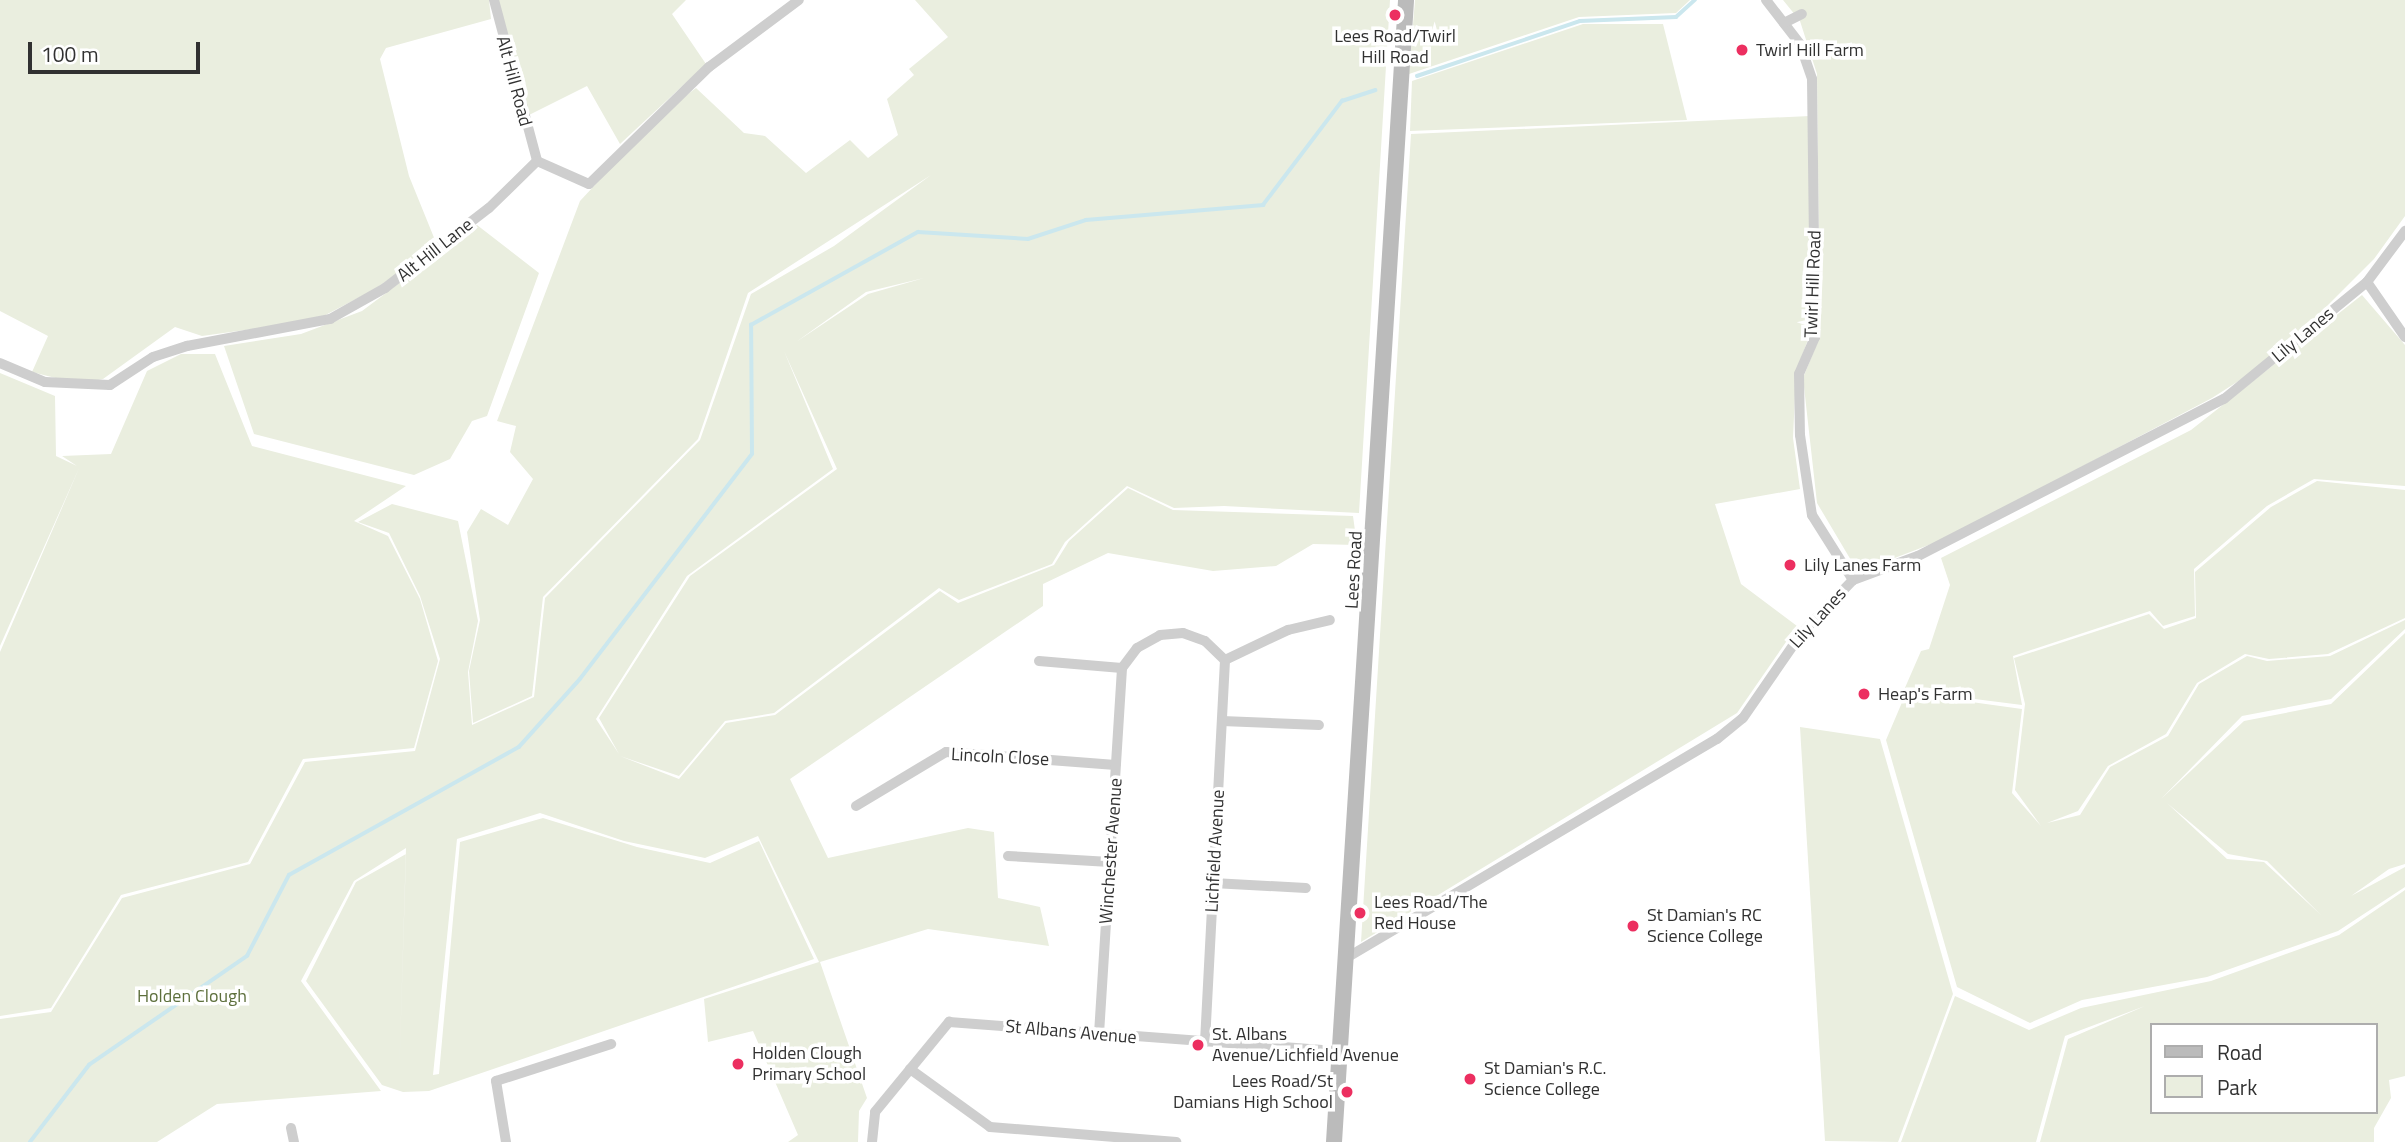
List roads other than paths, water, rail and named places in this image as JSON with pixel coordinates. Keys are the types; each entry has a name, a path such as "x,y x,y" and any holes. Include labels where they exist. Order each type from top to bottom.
{"main road":[{"name":"Lees Road","path":"1334,1142 1348,957 1406,0"}],"street":[{"name":"Alt Hill Road","path":"494,0 537,161"},
{"path":"537,161 589,184 709,66 799,0"},
{"name":"Twirl Hill Road","path":"1766,0 1784,23 1812,79 1815,337 1799,374 1800,435 1812,514 1853,580"},
{"path":"1784,23 1802,14"},
{"name":"Alt Hill Lane","path":"0,363 45,382 110,385 153,357 187,346 330,319 385,288 489,208 537,161"},
{"name":"Lily Lanes","path":"1348,957 1717,739 1743,718 1801,634 1853,580 1918,556 2224,400 2367,282 2405,231"},
{"path":"2367,282 2405,337"},
{"path":"1040,661 1122,668 1138,648 1171,634 1205,641 1225,660 1288,630 1330,620"},
{"name":"Lichfield Avenue","path":"1205,1042 1225,660"},
{"name":"Winchester Avenue","path":"1100,1034 1122,668"},
{"path":"1222,721 1319,724"},
{"name":"Lincoln Close","path":"856,806 946,752 1116,765"},
{"path":"1008,856 1110,862"},
{"path":"1213,883 1306,888"},
{"name":"St Albans Avenue","path":"872,1142 875,1112 949,1022 1339,1051"},
{"path":"506,1142 496,1081 611,1044"},
{"path":"910,1069 990,1126 1100,1139 1176,1142"},
{"path":"291,1128 294,1142"}],"waterway":[{"path":"1417,76 1580,21 1676,17 1695,0"},
{"path":"30,1142 89,1065 247,956 289,875 519,747 580,679 752,454 751,325 918,232 1028,239 1086,220 1263,205 1342,101 1375,90"}],"place":[{"name":"Lees Road/Twirl Hill Road","path":"1395,15"},
{"name":"Twirl Hill Farm","path":"1742,50"},
{"name":"Lily Lanes Farm","path":"1790,565"},
{"name":"Heap's Farm","path":"1864,694"},
{"name":"Lees Road/The Red House","path":"1360,913"},
{"name":"St Damian's RC Science College","path":"1633,926"},
{"name":"St. Albans Avenue/Lichfield Avenue","path":"1198,1045"},
{"name":"Holden Clough Primary School","path":"738,1064"},
{"name":"St Damian's R.C. Science College","path":"1470,1079"},
{"name":"Lees Road/St Damians High School","path":"1347,1092"}],"park label":[{"name":"Holden Clough","path":"192,996"}]}
